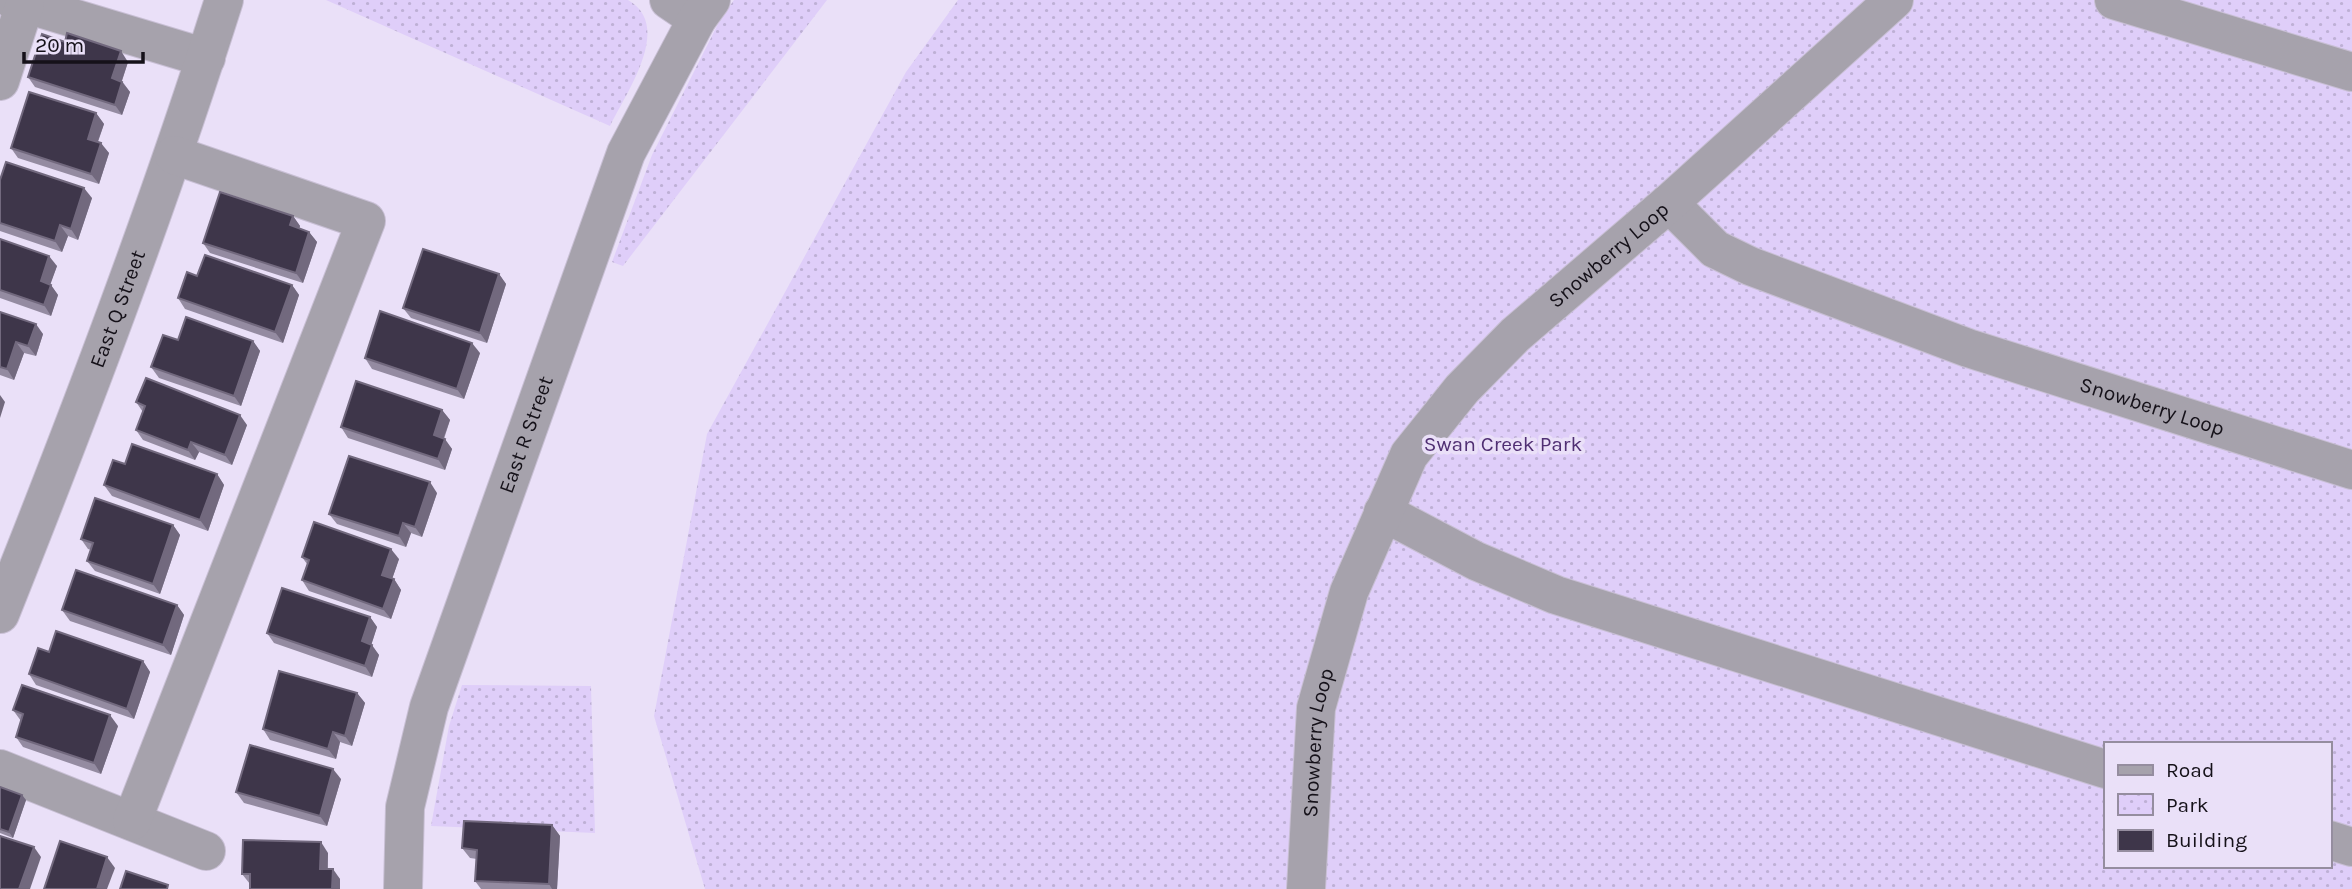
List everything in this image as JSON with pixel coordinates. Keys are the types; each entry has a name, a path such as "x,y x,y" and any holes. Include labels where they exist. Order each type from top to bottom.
{"street":[{"name":"East Q Street","path":"0,614 81,410 174,155 224,0"},
{"path":"1669,204 1894,0"},
{"path":"2114,0 2352,72"},
{"path":"0,81 19,2 206,58"},
{"name":"East R Street","path":"403,889 405,807 429,707 626,153 692,6"},
{"path":"132,821 366,221 174,155"},
{"name":"Snowberry Loop","path":"1306,889 1316,708 1349,592 1409,455 1462,388 1515,335 1669,204 1716,249 1750,267 1968,348 2352,470"},
{"path":"1383,512 1476,561 1556,595 2104,769"},
{"path":"0,769 206,851"},
{"path":"2331,840 2352,847"}],"green space":[{"path":"326,0 628,0 641,12 647,26 647,43 635,78 610,126"},
{"path":"734,0 827,0 623,266 612,262 652,155 720,20"},
{"name":"Swan Creek Park","path":"958,0 2352,0 2352,889 705,889 654,716 707,434 906,72"},
{"path":"462,685 591,686 595,833 431,826 449,726"}],"building":[{"path":"67,33 121,51 112,78 122,82 115,105 28,77 42,34 65,42"},
{"path":"29,92 96,113 88,139 101,143 91,174 11,148"},
{"path":"6,162 84,188 71,229 60,225 55,241 0,223 0,180"},
{"path":"220,192 293,216 290,225 309,232 296,273 203,243"},
{"path":"0,239 49,256 41,281 51,285 44,305 0,290"},
{"path":"423,249 499,274 480,333 403,308"},
{"path":"205,255 292,285 275,332 178,298 187,272 197,276"},
{"path":"380,311 472,343 457,389 365,358"},
{"path":"0,312 36,324 28,346 16,342 7,369 0,367"},
{"path":"186,317 253,341 234,396 151,367 163,335 178,340"},
{"path":"146,378 240,415 225,455 191,442 188,450 136,430 145,406 136,402"},
{"path":"356,381 442,410 434,435 445,439 438,459 341,427"},
{"path":"132,444 217,474 200,520 104,485 113,460 125,464"},
{"path":"349,456 430,482 415,527 403,523 399,536 329,514"},
{"path":"95,498 173,525 153,584 87,561 93,543 81,539"},
{"path":"314,522 391,549 382,575 394,579 383,609 302,580 309,560 302,557"},
{"path":"76,570 177,605 163,645 62,610"},
{"path":"282,588 370,617 362,641 372,645 365,666 267,633"},
{"path":"56,631 143,661 127,709 29,674 38,648 49,652"},
{"path":"279,671 357,693 345,736 333,732 328,749 263,729"},
{"path":"22,685 110,715 94,763 16,737 23,714 13,710"},
{"path":"250,745 333,769 320,816 236,792"},
{"path":"0,787 22,795 9,832 0,829"},
{"path":"464,821 552,825 549,884 475,881 477,850 462,848"},
{"path":"0,836 34,847 19,889 0,889"},
{"path":"243,840 321,842 320,869 333,869 332,889 250,889 250,874 242,874"},
{"path":"60,841 107,857 97,889 44,889"},
{"path":"126,871 168,885 167,889 120,889"}]}
